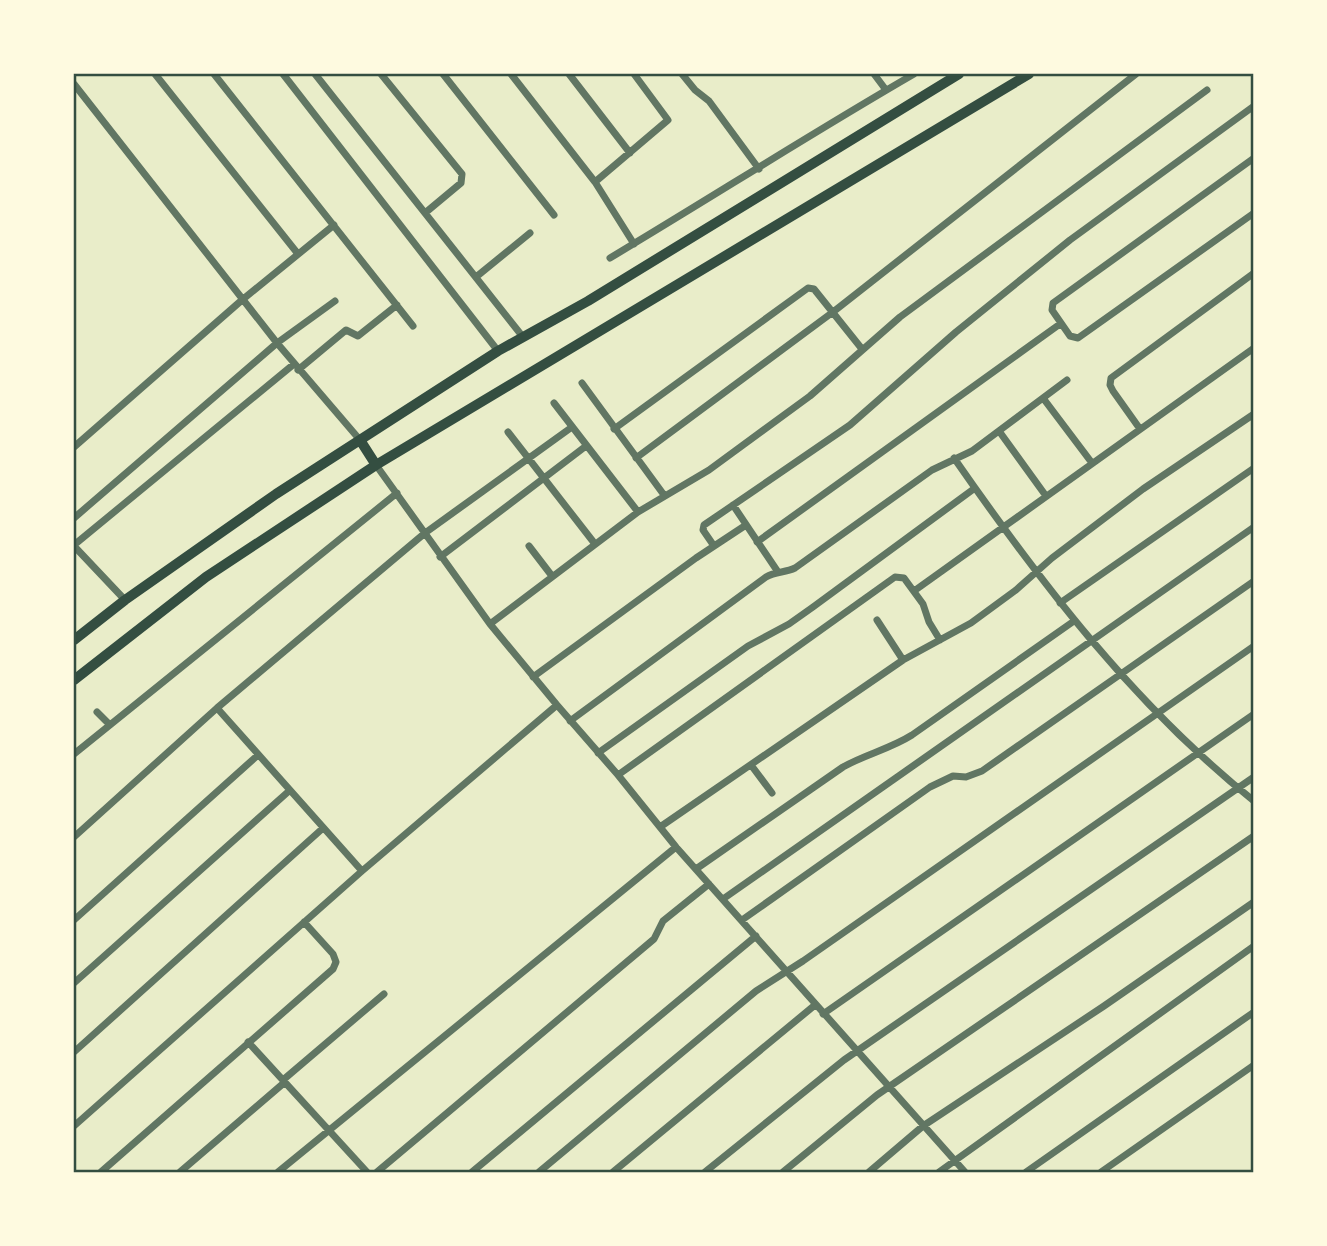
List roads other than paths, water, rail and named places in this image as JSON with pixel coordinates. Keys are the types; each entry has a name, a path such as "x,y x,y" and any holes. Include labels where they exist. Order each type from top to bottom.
{"main road":[{"path":"74,640 125,600 276,494 498,351 588,301 959,74"},
{"path":"74,680 206,578 376,465 1029,74"},
{"path":"360,440 376,465"}],"street":[{"path":"155,74 298,254"},
{"path":"214,74 413,326"},
{"path":"283,74 498,351"},
{"path":"314,74 523,337"},
{"path":"381,74 462,174 461,183 425,213"},
{"path":"443,74 554,215"},
{"path":"511,74 595,182 634,244"},
{"path":"569,74 630,153"},
{"path":"595,182 668,120 634,74"},
{"path":"682,74 695,90 709,101 759,169"},
{"path":"874,74 886,90"},
{"path":"610,258 914,74"},
{"path":"636,458 833,313 1136,74"},
{"path":"74,84 296,367 360,440"},
{"path":"490,624 638,512 709,470 799,404 900,317 1207,90"},
{"path":"713,546 703,526 850,425 956,331 1064,244 1254,106"},
{"path":"1254,158 1053,303 1052,310 1070,336 1078,338 1254,213"},
{"path":"74,447 242,299 334,225"},
{"path":"475,277 530,233"},
{"path":"1140,429 1110,384 1115,374 1254,273"},
{"path":"614,429 808,288 814,289 862,349"},
{"path":"74,518 277,343 335,301"},
{"path":"125,600 74,546 296,367 346,330 358,336 397,305"},
{"path":"757,541 1060,324"},
{"path":"914,591 1254,348"},
{"path":"570,721 766,577 795,568 932,470 972,451 1067,380"},
{"path":"582,383 664,495"},
{"path":"1043,398 1092,463"},
{"path":"554,404 638,512"},
{"path":"660,827 903,660 971,623 1167,471 1254,414"},
{"path":"74,837 218,708 425,533 572,427"},
{"path":"999,430 1046,496"},
{"path":"508,432 595,544"},
{"path":"440,557 586,446"},
{"path":"954,458 1036,573 1121,675 1198,753 1254,801"},
{"path":"376,465 440,557 533,677 696,870 965,1172"},
{"path":"1060,603 1254,468"},
{"path":"598,753 748,646 807,612 975,488"},
{"path":"74,754 109,723 397,493"},
{"path":"733,505 778,572"},
{"path":"533,677 746,525"},
{"path":"723,899 1254,527"},
{"path":"529,546 552,576"},
{"path":"618,775 892,578 904,578 926,608 929,622 940,640"},
{"path":"742,920 930,787 953,776 966,777 982,771 1254,581"},
{"path":"877,620 903,660"},
{"path":"696,870 853,761 886,750 904,740 1074,621"},
{"path":"539,1172 756,991 1254,646"},
{"path":"74,1126 304,922 557,705"},
{"path":"218,708 362,872"},
{"path":"97,712 109,723"},
{"path":"823,1014 1254,714"},
{"path":"74,920 258,755"},
{"path":"751,765 772,793"},
{"path":"705,1172 857,1051 1254,777"},
{"path":"74,983 289,791"},
{"path":"74,1052 322,829"},
{"path":"783,1172 888,1087 1254,836"},
{"path":"278,1172 676,847"},
{"path":"377,1172 654,939 663,921 709,884"},
{"path":"869,1172 923,1126 1254,902"},
{"path":"101,1172 335,965 333,954 304,922"},
{"path":"472,1172 757,936"},
{"path":"939,1172 1254,946"},
{"path":"180,1172 384,994"},
{"path":"613,1172 815,1005"},
{"path":"1026,1172 1254,1012"},
{"path":"248,1042 367,1172"},
{"path":"1101,1172 1254,1065"}]}
